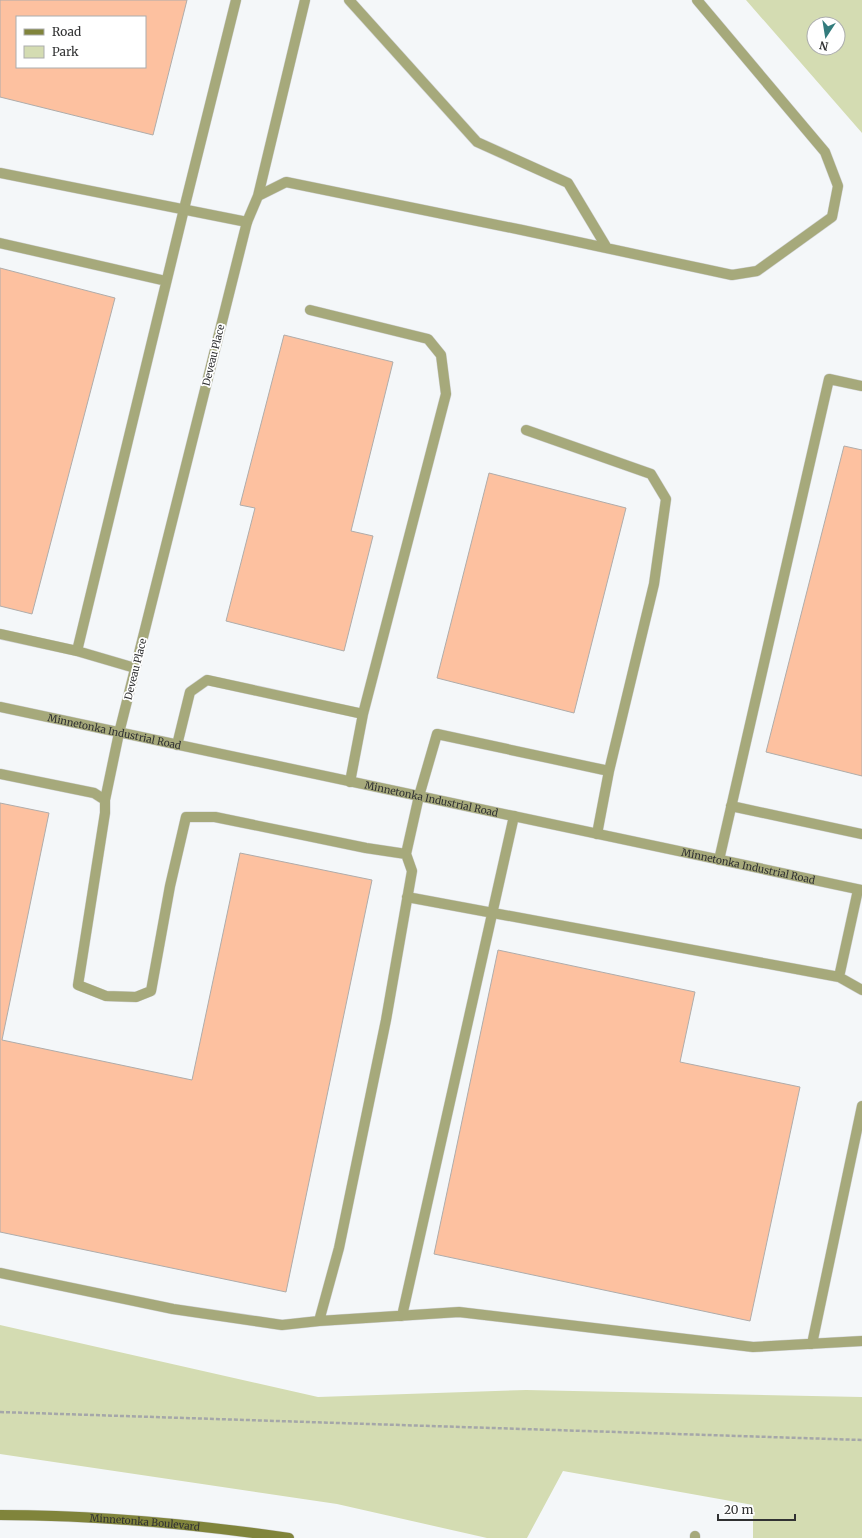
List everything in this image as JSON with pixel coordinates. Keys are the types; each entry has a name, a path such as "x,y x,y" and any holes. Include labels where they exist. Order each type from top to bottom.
{"main road":[{"name":"Minnetonka Boulevard","path":"0,1515 57,1515 229,1534 288,1538"}],"street":[{"path":"77,651 166,281 236,0"},
{"name":"Deveau Place","path":"305,0 258,196 247,222 134,668 119,733 105,800 105,813 78,985 106,996 136,997 150,991 170,886 186,817 215,817 366,848 406,854"},
{"path":"349,0 477,142 568,183 607,248"},
{"path":"258,196 286,182 732,275 758,271 832,216 838,186 825,152 697,0"},
{"path":"0,173 247,222"},
{"path":"0,243 166,281"},
{"path":"310,310 428,339 441,355 446,394 363,714 350,782"},
{"path":"719,860 830,379 862,386"},
{"path":"526,430 651,474 666,499 654,584 610,771 597,834"},
{"path":"0,634 77,651 134,668"},
{"path":"177,745 190,692 207,680 363,714"},
{"name":"Minnetonka Industrial Road","path":"0,708 860,890"},
{"path":"319,1321 341,1240 386,1020 412,871 406,854 419,796 437,734 610,771"},
{"path":"0,774 94,793 105,800"},
{"path":"731,806 862,834"},
{"path":"402,1316 514,816"},
{"path":"839,977 860,890"},
{"path":"407,897 839,977 862,990"},
{"path":"812,1344 862,1106"},
{"path":"0,1273 174,1309 282,1325 319,1321 459,1312 753,1347 862,1341"}],"path":[{"path":"0,1412 862,1440"}],"green space":[{"path":"746,0 862,0 862,133"},
{"path":"0,1325 318,1397 526,1390 862,1397 862,1538 753,1538 753,1505 563,1471 527,1538 487,1538 337,1504 0,1454"}],"building":[{"path":"0,0 187,0 153,135 0,97"},
{"path":"0,268 115,298 32,614 0,606"},
{"path":"284,335 393,362 351,531 373,536 344,651 226,621 255,508 240,505"},
{"path":"844,446 862,450 862,776 766,752"},
{"path":"489,473 626,508 574,713 437,678"},
{"path":"0,803 49,813 2,1040 192,1080 240,853 372,880 286,1292 0,1232"},
{"path":"498,950 695,992 680,1062 800,1087 750,1321 434,1254"}]}
